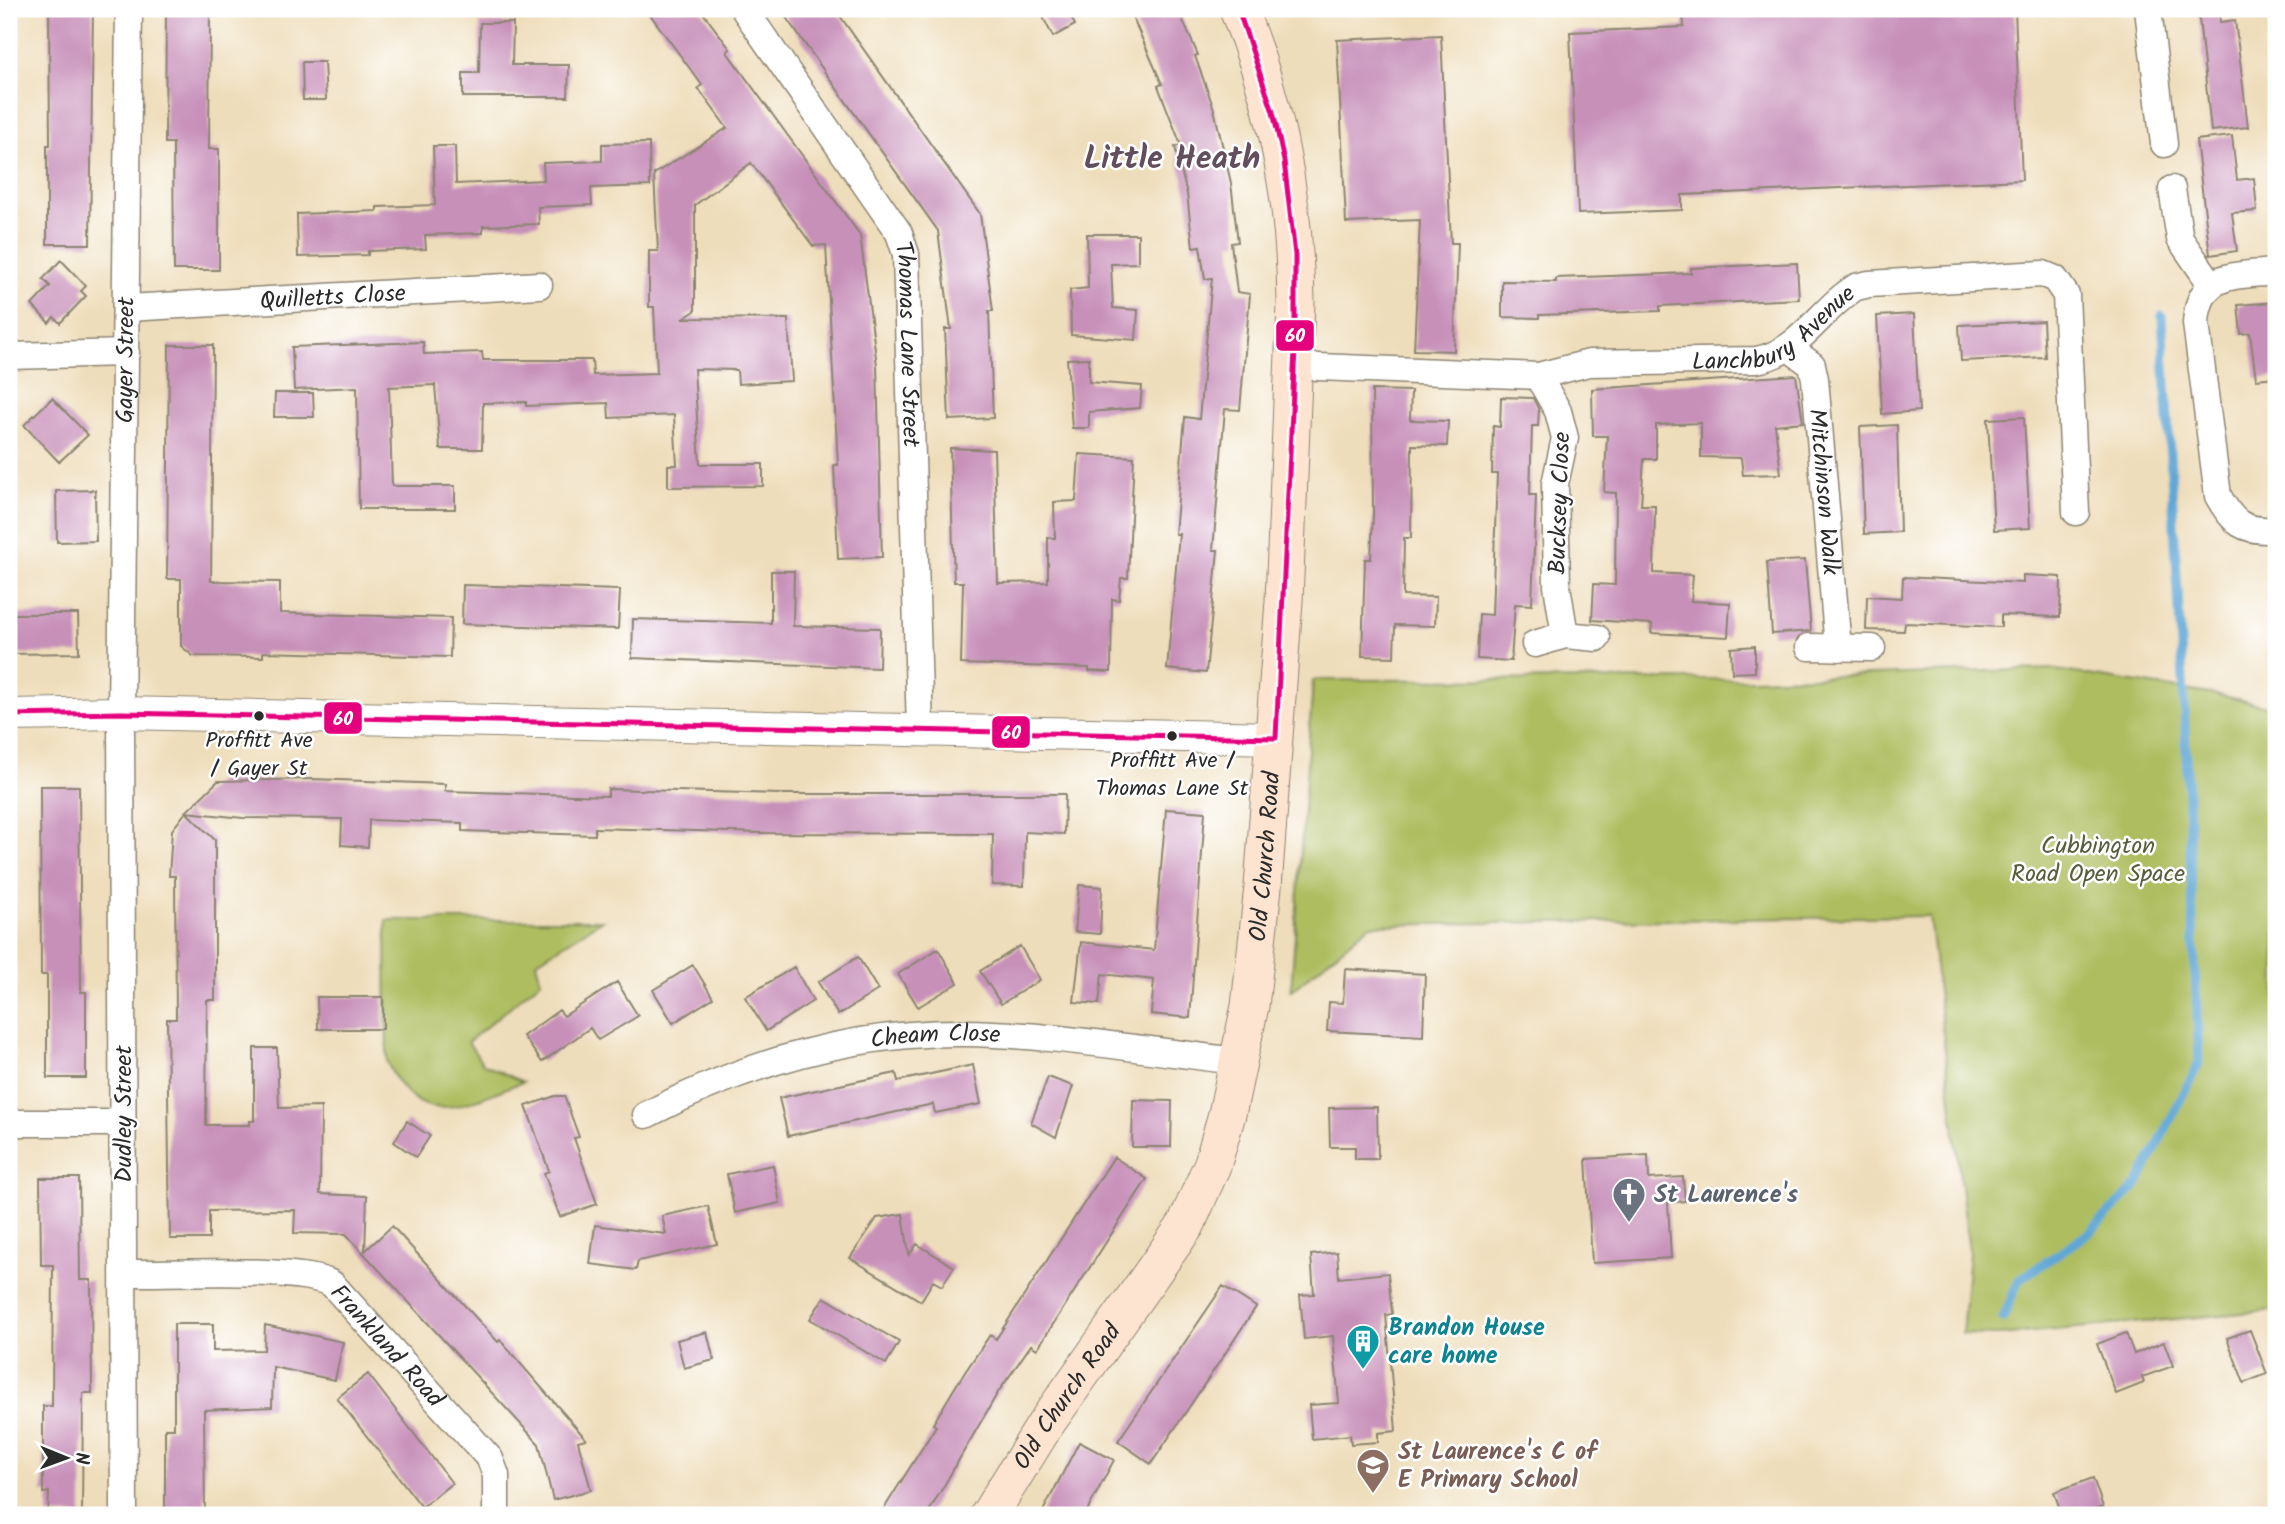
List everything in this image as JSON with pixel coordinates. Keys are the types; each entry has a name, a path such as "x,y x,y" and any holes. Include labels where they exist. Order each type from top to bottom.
{"main road":[{"name":"Old Church Road","path":"989,1515 1045,1425 1186,1225 1213,1163 1238,1061 1256,958 1276,738 1294,366 1295,255 1284,161 1258,62 1238,9"}],"street":[{"name":"Gayer Street","path":"121,713 129,9"},
{"name":"Thomas Lane Street","path":"744,9 899,233 906,254 920,730"},
{"path":"2148,9 2164,144"},
{"path":"2172,189 2180,239 2211,284"},
{"path":"2276,271 2231,276 2211,284 2198,301 2196,323 2218,496 2231,519 2257,531 2276,530"},
{"name":"Lanchbury Avenue","path":"1294,366 1538,376 1589,363 1756,360 1774,357 1789,348 1856,287 2043,274 2055,279 2066,295 2076,512"},
{"name":"Quilletts Close","path":"127,307 539,285"},
{"name":"Mitchinson Walk","path":"1789,348 1812,365 1815,379 1838,648"},
{"path":"9,356 126,353"},
{"name":"Bucksey Close","path":"1538,376 1558,411 1566,438 1555,484 1557,586 1565,635"},
{"path":"1535,644 1565,635 1597,638"},
{"path":"1809,647 1871,648"},
{"path":"9,715 121,713 1276,738"},
{"name":"Dudley Street","path":"121,713 124,1515"},
{"name":"Cheam Close","path":"646,1115 694,1090 751,1067 812,1050 888,1037 962,1033 1238,1061"},
{"path":"9,1123 122,1123"},
{"name":"Frankland Road","path":"124,1273 314,1276 332,1284 490,1459 496,1475 496,1515"}],"green space":[{"name":"Cubbington Road Open Space","path":"2050,669 2223,696 2276,708 2276,1310 1999,1335 1962,1334 1969,1253 1929,916 1370,925 1291,991 1313,680 1753,679"},
{"path":"386,920 602,920 536,962 541,981 468,1042 483,1064 523,1082 482,1098 446,1107 429,1106 414,1099 400,1085 387,1062"}],"building":[{"path":"49,9 93,9 90,244 47,244 47,145 50,145"},
{"path":"166,9 210,9 209,149 219,149 219,270 174,270 173,143 165,143"},
{"path":"646,9 700,9 730,49 727,52 860,235 877,365 882,557 838,559 834,465 838,465 826,245 813,246 751,163 695,205 695,311 684,318 788,319 792,381 738,384 737,370 694,369 700,464 763,464 763,486 668,487 668,465 677,465 674,415 609,418 608,403 526,406 526,402 483,403 482,449 440,449 435,385 389,387 392,486 455,486 455,509 359,509 357,387 294,390 292,347 423,342 424,354 482,352 483,360 592,360 593,375 657,373 654,307 649,307 649,251 658,251 654,174 727,128 698,88 702,85"},
{"path":"780,9 835,9 980,214 993,311 989,311 993,418 949,420 945,329 951,329 938,231"},
{"path":"1039,9 1067,9 1075,25 1053,37"},
{"path":"1129,9 1178,9 1198,55 1195,56 1214,109 1231,183 1238,242 1231,243 1237,292 1250,294 1240,410 1225,409 1213,550 1218,550 1206,673 1167,669 1179,534 1175,534 1185,417 1199,419 1212,278 1205,279 1200,246 1193,247 1187,194 1175,147 1181,145 1158,86 1162,84"},
{"path":"1683,9 2015,9 2022,180 1682,195 1682,210 1578,214 1570,32 1684,27"},
{"path":"2198,9 2219,9 2220,22 2235,20 2248,127 2211,131"},
{"path":"480,23 513,23 512,65 569,65 568,97 463,97 463,73 479,73"},
{"path":"1441,35 1451,243 1458,243 1454,351 1414,350 1420,220 1346,223 1337,40"},
{"path":"302,62 324,62 326,100 303,100"},
{"path":"2232,136 2237,180 2254,178 2257,211 2232,213 2237,251 2210,255 2196,140"},
{"path":"649,143 650,186 591,188 592,205 538,207 539,224 483,226 483,233 425,235 426,249 368,251 368,255 298,257 297,214 377,211 377,207 435,205 433,146 455,146 456,184 544,180 543,163 602,161 602,144"},
{"path":"1087,234 1138,234 1138,263 1111,264 1113,308 1138,310 1136,340 1071,335 1070,290 1088,288"},
{"path":"61,260 86,286 81,291 86,296 60,323 54,317 49,323 32,305 50,286 43,279"},
{"path":"1797,263 1799,299 1660,306 1660,311 1539,315 1539,318 1502,317 1502,281 1556,282 1556,278 1691,273 1691,268"},
{"path":"2276,302 2276,377 2256,379 2250,333 2241,334 2238,305"},
{"path":"1914,314 1919,411 1882,414 1877,316"},
{"path":"2043,321 2045,357 1961,361 1959,325"},
{"path":"169,345 213,345 211,581 280,582 280,613 451,618 450,657 263,652 263,657 193,656 181,646 181,579 167,579"},
{"path":"1089,358 1089,382 1142,386 1140,408 1089,412 1089,428 1072,428 1067,359"},
{"path":"1796,375 1803,422 1775,425 1781,474 1743,475 1741,458 1701,457 1701,423 1656,425 1656,459 1644,459 1641,505 1655,505 1654,573 1693,575 1691,601 1730,603 1728,637 1651,633 1652,624 1592,620 1594,584 1615,585 1616,493 1604,492 1607,436 1593,436 1592,389"},
{"path":"1372,390 1411,391 1410,420 1448,421 1447,446 1412,445 1411,538 1404,538 1403,596 1436,597 1435,626 1395,625 1394,657 1362,656 1365,559 1371,559 1373,514"},
{"path":"275,393 313,393 314,417 274,417"},
{"path":"1501,397 1533,398 1539,410 1538,426 1532,426 1530,495 1536,495 1532,605 1515,604 1511,661 1477,659 1479,614 1492,615 1497,474 1492,474 1493,426 1500,427"},
{"path":"52,398 88,435 59,462 24,425"},
{"path":"2024,417 2030,528 1994,530 1988,419"},
{"path":"1897,425 1900,532 1864,534 1860,427"},
{"path":"950,448 994,450 998,583 1048,582 1048,538 1055,538 1054,502 1076,501 1079,454 1134,457 1128,578 1121,578 1119,600 1112,599 1111,672 1089,671 1089,668 961,664 963,582 954,582"},
{"path":"95,490 96,541 57,542 56,491"},
{"path":"1805,560 1811,631 1772,634 1767,562"},
{"path":"771,571 794,571 793,626 880,628 879,668 632,658 633,619 771,623"},
{"path":"2023,575 2061,577 2060,617 2001,615 2001,627 1905,623 1904,631 1866,630 1867,596 1902,598 1903,577 2023,583"},
{"path":"463,585 620,590 618,629 462,624"},
{"path":"9,614 78,614 79,653 9,654"},
{"path":"1755,646 1755,672 1732,673 1731,648"},
{"path":"312,779 445,784 445,791 608,796 608,789 781,794 1065,794 1064,834 1025,832 1024,886 992,885 993,834 764,833 595,828 595,835 462,831 462,823 369,820 368,847 341,845 342,819 243,818 186,812 218,781"},
{"path":"40,786 79,786 81,992 86,992 86,1078 47,1078 47,975 41,975"},
{"path":"1166,809 1205,812 1190,1018 1151,1014 1154,980 1102,974 1099,1004 1074,1002 1081,942 1154,950"},
{"path":"186,812 215,840 215,1000 207,1000 206,1125 250,1125 250,1121 254,1121 254,1048 277,1048 279,1108 321,1107 320,1194 367,1196 365,1251 392,1226 498,1342 500,1340 586,1439 578,1441 591,1490 553,1500 539,1444 346,1234 294,1233 295,1210 209,1211 209,1239 170,1239 167,1019 176,1019 175,876 169,876 172,830"},
{"path":"1079,885 1102,887 1100,934 1075,932"},
{"path":"1020,946 1040,980 1001,1004 980,971"},
{"path":"938,949 958,983 918,1007 898,974"},
{"path":"858,957 878,990 838,1015 818,982"},
{"path":"693,965 713,998 673,1023 653,990"},
{"path":"794,967 813,1001 766,1031 745,997"},
{"path":"1345,969 1425,974 1423,1036 1327,1031 1329,1002 1343,1003"},
{"path":"617,982 638,1016 598,1040 590,1028 542,1062 523,1036 559,1010 564,1016"},
{"path":"317,997 383,997 383,1029 318,1029"},
{"path":"973,1065 981,1104 935,1113 933,1104 788,1136 779,1098 896,1073 898,1081"},
{"path":"1048,1077 1073,1086 1056,1137 1031,1123"},
{"path":"555,1096 564,1096 579,1137 574,1138 597,1204 560,1217 544,1173 549,1171 526,1106"},
{"path":"1133,1100 1172,1101 1171,1147 1132,1147"},
{"path":"1377,1107 1378,1159 1355,1159 1355,1147 1330,1147 1329,1108"},
{"path":"407,1121 430,1136 416,1157 394,1142"},
{"name":"St Laurence's","path":"1648,1155 1649,1179 1683,1177 1685,1201 1668,1203 1671,1258 1592,1263 1586,1159"},
{"path":"1114,1157 1147,1179 1037,1349 1031,1345 997,1394 927,1515 880,1515 936,1426 933,1424 957,1384 990,1335 996,1339"},
{"path":"773,1165 780,1203 735,1213 727,1174"},
{"path":"40,1178 79,1178 80,1280 91,1280 92,1393 83,1393 82,1515 48,1515 49,1492 43,1493 43,1406 52,1406 53,1265 41,1265"},
{"path":"708,1206 717,1244 638,1261 636,1270 590,1264 595,1225 666,1234 662,1216"},
{"path":"903,1214 909,1255 917,1244 954,1267 942,1286 933,1281 921,1301 850,1258 877,1218"},
{"name":"Brandon House care home","path":"1337,1252 1339,1278 1388,1273 1392,1314 1386,1315 1396,1431 1378,1433 1378,1442 1351,1444 1350,1435 1312,1439 1309,1405 1339,1403 1333,1336 1304,1339 1300,1295 1314,1294 1311,1255"},
{"path":"1223,1286 1256,1307 1151,1464 1118,1441"},
{"path":"824,1297 899,1342 886,1364 810,1319"},
{"path":"174,1324 213,1324 213,1351 264,1350 265,1325 343,1342 335,1380 273,1367 272,1407 204,1410 205,1515 165,1515 165,1428 174,1428"},
{"path":"2250,1330 2267,1374 2244,1383 2227,1338"},
{"path":"707,1332 714,1360 684,1368 677,1340"},
{"path":"2126,1333 2134,1354 2164,1342 2173,1366 2142,1377 2144,1383 2116,1394 2097,1344"},
{"path":"368,1374 452,1483 422,1507 337,1398"},
{"path":"1079,1442 1114,1460 1085,1515 1041,1515"},
{"path":"2093,1478 2103,1507 2081,1515 2062,1515 2054,1492"}],"waterway":[{"path":"2003,1318 2019,1280 2089,1233 2138,1184 2199,1063 2183,679 2162,316"}],"transit line":[{"name":"60","path":"9,715 121,713 1276,738 1295,350 1295,255 1284,161 1273,112 1238,9"}],"place":[{"name":"Proffitt Ave / Gayer St","path":"259,716"},
{"name":"Proffitt Ave / Thomas Lane St","path":"1172,736"},
{"name":"St Laurence's","path":"1629,1224"},
{"name":"Brandon House care home","path":"1363,1371"},
{"name":"St Laurence's C of E Primary School","path":"1373,1495"}],"district":[{"name":"Little Heath","path":"1172,157"}]}
